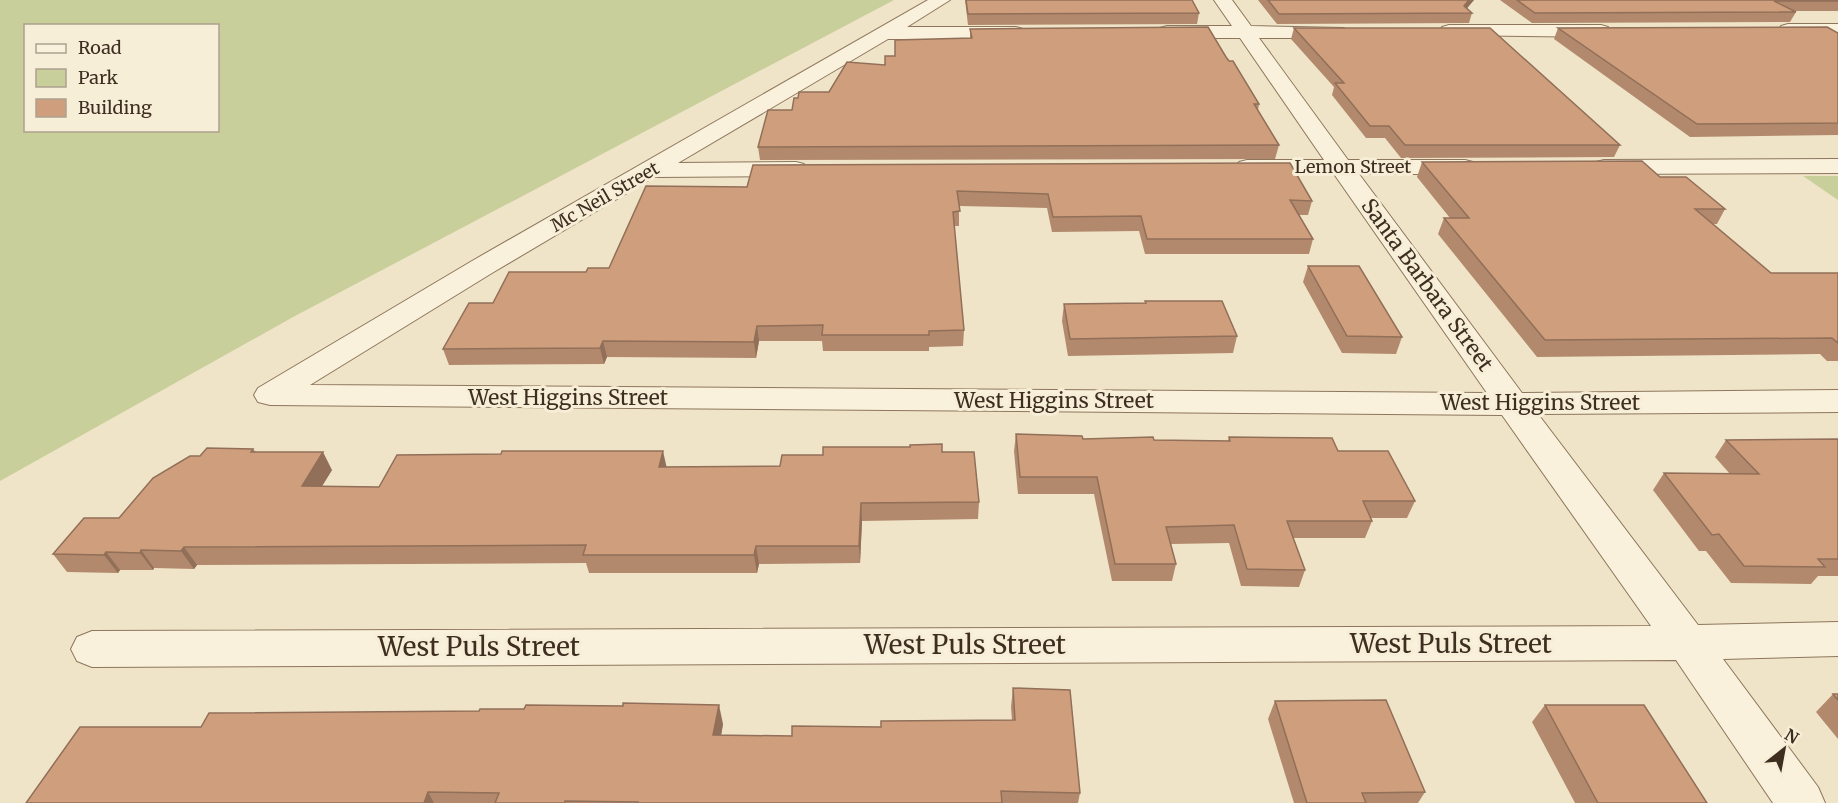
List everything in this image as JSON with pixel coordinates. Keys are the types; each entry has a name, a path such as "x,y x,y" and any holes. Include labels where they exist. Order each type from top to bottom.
{"street":[{"name":"Mc Neil Street","path":"270,395 482,267 940,0"},
{"name":"Santa Barbara Street","path":"1223,0 1412,267 1514,404 1801,803"},
{"path":"1767,30 1838,30"},
{"path":"1436,32 1625,31"},
{"path":"1153,32 1353,32"},
{"path":"883,33 1036,33"},
{"path":"1581,167 1838,166"},
{"name":"Lemon Street","path":"1223,168 1485,167"},
{"path":"651,170 818,169"},
{"name":"West Higgins Street","path":"270,395 1514,404 1838,401"},
{"name":"West Puls Street","path":"92,649 1687,643 1838,639"}],"green space":[{"path":"0,0 894,0 295,316 0,481"},
{"path":"1803,176 1838,176 1838,200"}],"building":[{"path":"966,0 1192,0 1199,13 968,14"},
{"path":"1268,0 1469,0 1464,6 1472,13 1279,14"},
{"path":"1517,0 1838,1 1774,1 1796,12 1535,13"},
{"path":"1208,27 1226,57 1229,61 1233,61 1259,104 1254,104 1279,145 758,147 768,110 792,110 794,98 798,98 799,92 829,92 847,62 885,65 885,56 895,56 895,40 972,38 970,29"},
{"path":"1827,27 1838,33 1838,123 1697,124 1558,28"},
{"path":"1294,28 1490,28 1620,145 1405,145 1389,126 1370,126 1335,83 1344,83"},
{"path":"1642,161 1660,177 1686,177 1725,209 1695,209 1771,273 1838,273 1838,343 1832,338 1545,340 1444,218 1469,218 1422,162"},
{"path":"1290,163 1312,201 1290,200 1313,239 1147,239 1141,216 1053,217 1048,194 957,191 960,211 953,212 964,330 929,331 929,335 822,335 823,325 757,326 754,342 603,341 600,348 443,349 469,303 493,303 509,272 586,272 588,268 609,268 646,186 747,187 753,165"},
{"path":"1308,266 1359,266 1402,337 1347,336"},
{"path":"1145,301 1222,301 1237,336 1070,339 1064,304 1146,303"},
{"path":"1016,434 1082,436 1083,439 1153,437 1154,440 1230,441 1229,437 1332,438 1338,451 1388,451 1415,501 1363,501 1372,521 1287,521 1305,570 1247,569 1234,525 1166,527 1176,564 1115,564 1097,477 1020,477"},
{"path":"1838,439 1838,559 1818,559 1825,567 1744,566 1719,534 1712,535 1664,473 1759,474 1726,440"},
{"path":"942,444 942,452 974,452 979,502 861,503 859,546 756,546 754,555 583,555 586,545 184,547 181,551 141,550 140,553 106,552 104,555 53,554 84,518 119,518 153,478 190,456 200,456 207,448 253,449 251,452 323,452 302,486 379,487 397,455 501,454 502,451 663,451 659,467 780,466 782,455 823,455 823,447 910,447 910,445"},
{"path":"1013,688 1070,690 1080,793 1001,791 1002,803 565,801 565,803 495,803 499,793 428,792 424,803 26,803 80,727 201,727 209,713 479,711 480,709 524,709 526,705 623,706 623,703 719,705 713,735 792,736 792,726 881,727 881,721 1015,720"},
{"path":"1386,700 1425,792 1362,793 1366,803 1307,803 1275,701"},
{"path":"1545,705 1644,705 1707,803 1598,803"}]}
